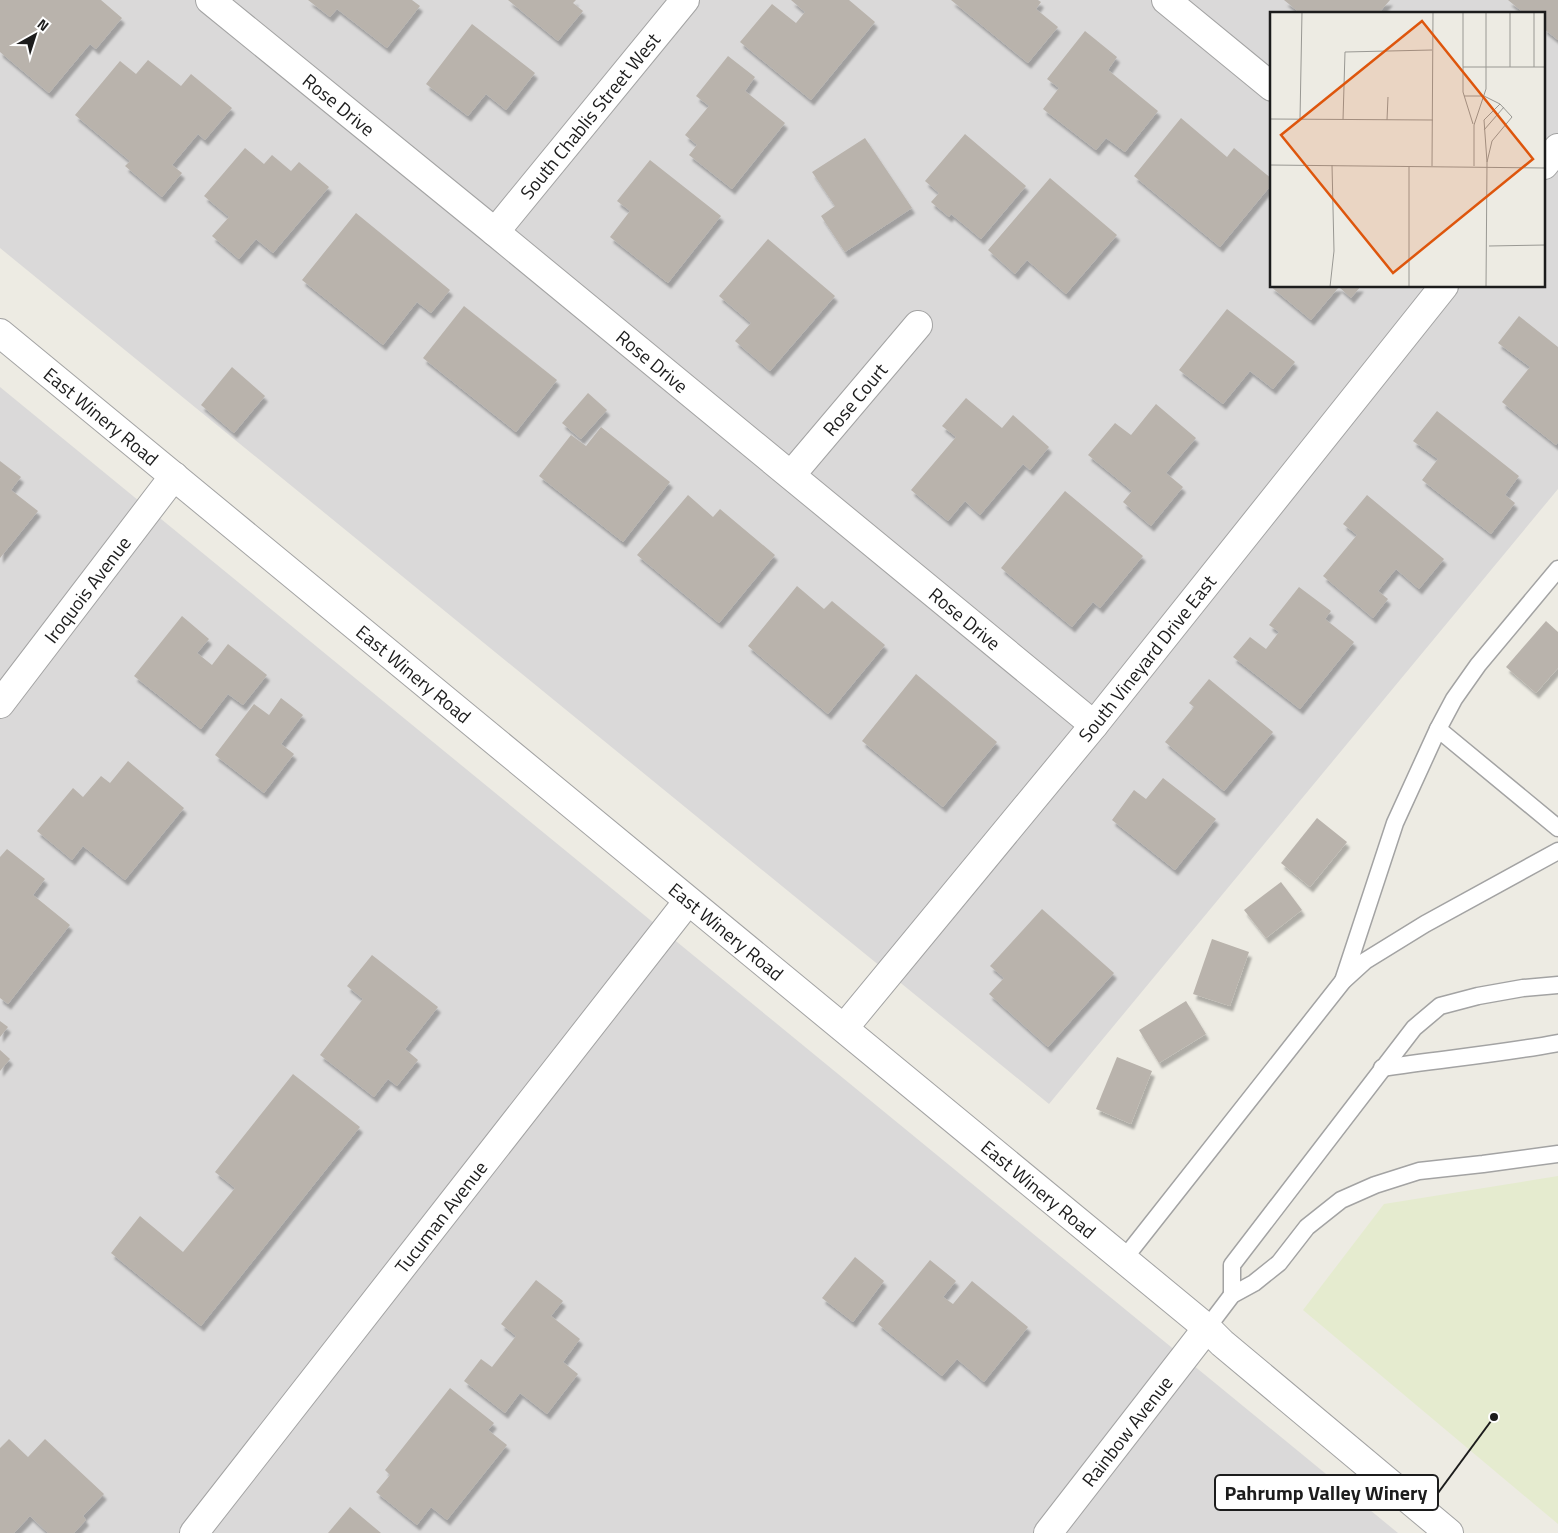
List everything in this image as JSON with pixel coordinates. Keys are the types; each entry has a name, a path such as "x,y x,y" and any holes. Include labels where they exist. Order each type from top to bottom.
{"street":[{"name":"Rose Drive","path":"210,0 1094,725"},
{"name":"South Chablis Street West","path":"495,232 685,0"},
{"path":"1166,0 1270,85"},
{"path":"1546,163 1558,148"},
{"name":"South Vineyard Drive East","path":"844,1028 1094,725 1442,288"},
{"name":"Rose Court","path":"791,475 918,325"},
{"name":"East Winery Road","path":"0,334 1207,1328 1222,1343 1449,1533"},
{"name":"Iroquois Avenue","path":"0,704 174,476"},
{"name":"Tucuman Avenue","path":"194,1533 688,901"},
{"name":"Rainbow Avenue","path":"1048,1533 1207,1328"}],"lane":[{"path":"1343,981 1395,823 1438,729 1454,699 1478,665 1558,570"},
{"path":"1438,729 1558,828"},
{"path":"1123,1260 1343,981 1365,962 1425,924 1558,851"},
{"path":"1232,1295 1232,1265 1414,1028 1440,1006 1478,996 1558,984"},
{"path":"1382,1068 1517,1051 1558,1043"},
{"path":"1207,1328 1232,1295 1254,1283 1278,1263 1307,1227 1341,1200 1375,1185 1419,1171 1558,1154"}],"shaded area":[{"path":"0,0 1558,0 1558,489 1049,1104 0,248"},
{"path":"0,387 1398,1533 0,1533"}],"green space":[{"path":"1558,1176 1558,1524 1303,1310 1384,1204"}],"building":[{"path":"0,0 101,0 122,18 96,49 90,44 49,93 0,52"},
{"path":"308,0 412,0 420,6 387,48 337,9 330,17"},
{"path":"508,0 576,0 573,3 583,11 558,41"},
{"path":"791,0 849,0 875,22 811,100 740,42 772,4 796,23 805,12"},
{"path":"951,0 1038,0 1041,2 1036,9 1058,27 1028,63"},
{"path":"1284,0 1390,0 1380,12 1299,12"},
{"path":"1508,0 1558,0 1558,40 1546,31 1546,12 1523,12"},
{"path":"472,24 535,73 506,110 486,94 468,116 426,84"},
{"path":"1085,31 1117,57 1108,70 1158,111 1125,152 1106,138 1096,150 1043,109 1059,88 1047,79"},
{"path":"728,56 755,77 745,91 785,123 732,189 689,155 697,145 685,135 709,106 696,96"},
{"path":"148,60 181,86 191,74 232,108 205,140 198,134 172,165 182,173 162,197 125,166 130,161 75,115 120,61 136,74"},
{"path":"1181,118 1227,157 1234,148 1270,177 1270,186 1220,247 1134,176"},
{"path":"965,134 1026,186 981,239 951,214 949,217 931,202 939,193 925,181"},
{"path":"865,138 912,208 845,252 821,216 835,206 812,172"},
{"path":"245,148 264,164 272,155 291,171 299,162 329,187 273,253 256,239 239,259 212,236 229,217 204,196"},
{"path":"650,160 721,216 668,283 610,237 630,211 617,201"},
{"path":"1050,178 1117,235 1066,294 1027,260 1015,274 988,250"},
{"path":"356,213 450,290 431,313 417,302 383,345 302,280"},
{"path":"768,239 835,296 770,371 735,341 751,323 719,296"},
{"path":"1272,288 1338,288 1311,320"},
{"path":"1340,288 1359,288 1351,298"},
{"path":"464,306 557,380 516,432 423,358"},
{"path":"1227,309 1295,362 1273,389 1250,371 1223,404 1179,370"},
{"path":"1519,316 1558,347 1558,442 1556,445 1502,402 1530,367 1498,343"},
{"path":"232,367 265,396 234,433 201,405"},
{"path":"588,393 607,410 581,439 562,423"},
{"path":"966,398 1002,428 1013,415 1049,447 1030,470 1023,464 980,515 965,501 948,521 911,490 956,437 942,426"},
{"path":"1156,404 1196,438 1166,473 1183,487 1151,526 1123,502 1132,491 1088,455 1115,423 1131,435"},
{"path":"1437,411 1519,476 1505,495 1515,503 1491,534 1422,480 1438,459 1413,441"},
{"path":"601,427 670,482 623,542 539,476 571,435 586,446"},
{"path":"0,461 21,477 11,490 38,511 0,558"},
{"path":"1065,491 1143,556 1100,608 1093,602 1072,627 1001,568"},
{"path":"688,495 713,517 720,509 775,555 719,623 637,555"},
{"path":"1367,495 1444,559 1419,589 1396,569 1378,591 1388,599 1373,618 1323,576 1357,535 1343,524"},
{"path":"797,586 824,609 832,601 885,645 828,714 748,646"},
{"path":"1299,587 1331,611 1325,619 1354,642 1300,709 1233,657 1250,637 1266,649 1279,632 1269,625"},
{"path":"182,616 209,639 197,653 212,665 228,644 267,675 243,705 228,694 201,729 134,676"},
{"path":"1546,621 1558,632 1558,668 1536,693 1506,667"},
{"path":"916,674 997,742 943,807 862,741"},
{"path":"1209,679 1273,732 1224,791 1165,742 1194,707 1189,703"},
{"path":"281,698 303,715 281,744 294,754 264,793 215,755 254,704 269,715"},
{"path":"128,761 184,808 125,880 83,846 72,860 37,831 73,788 83,797 101,776 110,783"},
{"path":"1163,778 1216,819 1175,870 1112,820 1134,790 1146,799"},
{"path":"1317,818 1347,842 1310,887 1281,863"},
{"path":"7,849 45,879 33,895 70,925 8,1004 0,998 0,857"},
{"path":"1281,882 1302,910 1266,938 1244,910"},
{"path":"1042,909 1114,973 1048,1047 989,994 1004,978 990,966"},
{"path":"1212,939 1249,952 1230,1006 1193,994"},
{"path":"372,955 438,1007 405,1049 418,1060 397,1086 388,1079 374,1097 320,1055 363,999 347,986"},
{"path":"1186,1001 1206,1034 1159,1063 1139,1030"},
{"path":"0,1021 8,1027 0,1037"},
{"path":"0,1050 10,1059 0,1071"},
{"path":"1117,1057 1152,1071 1131,1124 1096,1109"},
{"path":"293,1074 360,1127 201,1326 111,1253 140,1216 183,1252 235,1188 215,1172"},
{"path":"855,1257 884,1281 853,1322 822,1298"},
{"path":"930,1260 956,1281 943,1297 953,1304 972,1281 1028,1327 984,1382 957,1359 942,1376 878,1324"},
{"path":"536,1280 563,1301 551,1316 580,1339 563,1362 578,1374 547,1414 520,1393 505,1413 464,1381 481,1359 492,1367 516,1336 501,1324"},
{"path":"450,1388 494,1423 488,1430 507,1445 447,1520 431,1507 417,1525 376,1492 390,1475 385,1470"},
{"path":"9,1439 28,1457 45,1439 104,1494 83,1516 86,1520 74,1533 48,1533 30,1516 14,1533 0,1533 0,1448"},
{"path":"350,1507 381,1533 328,1533"}],"place":[{"name":"Pahrump Valley Winery","path":"1494,1417"}]}
